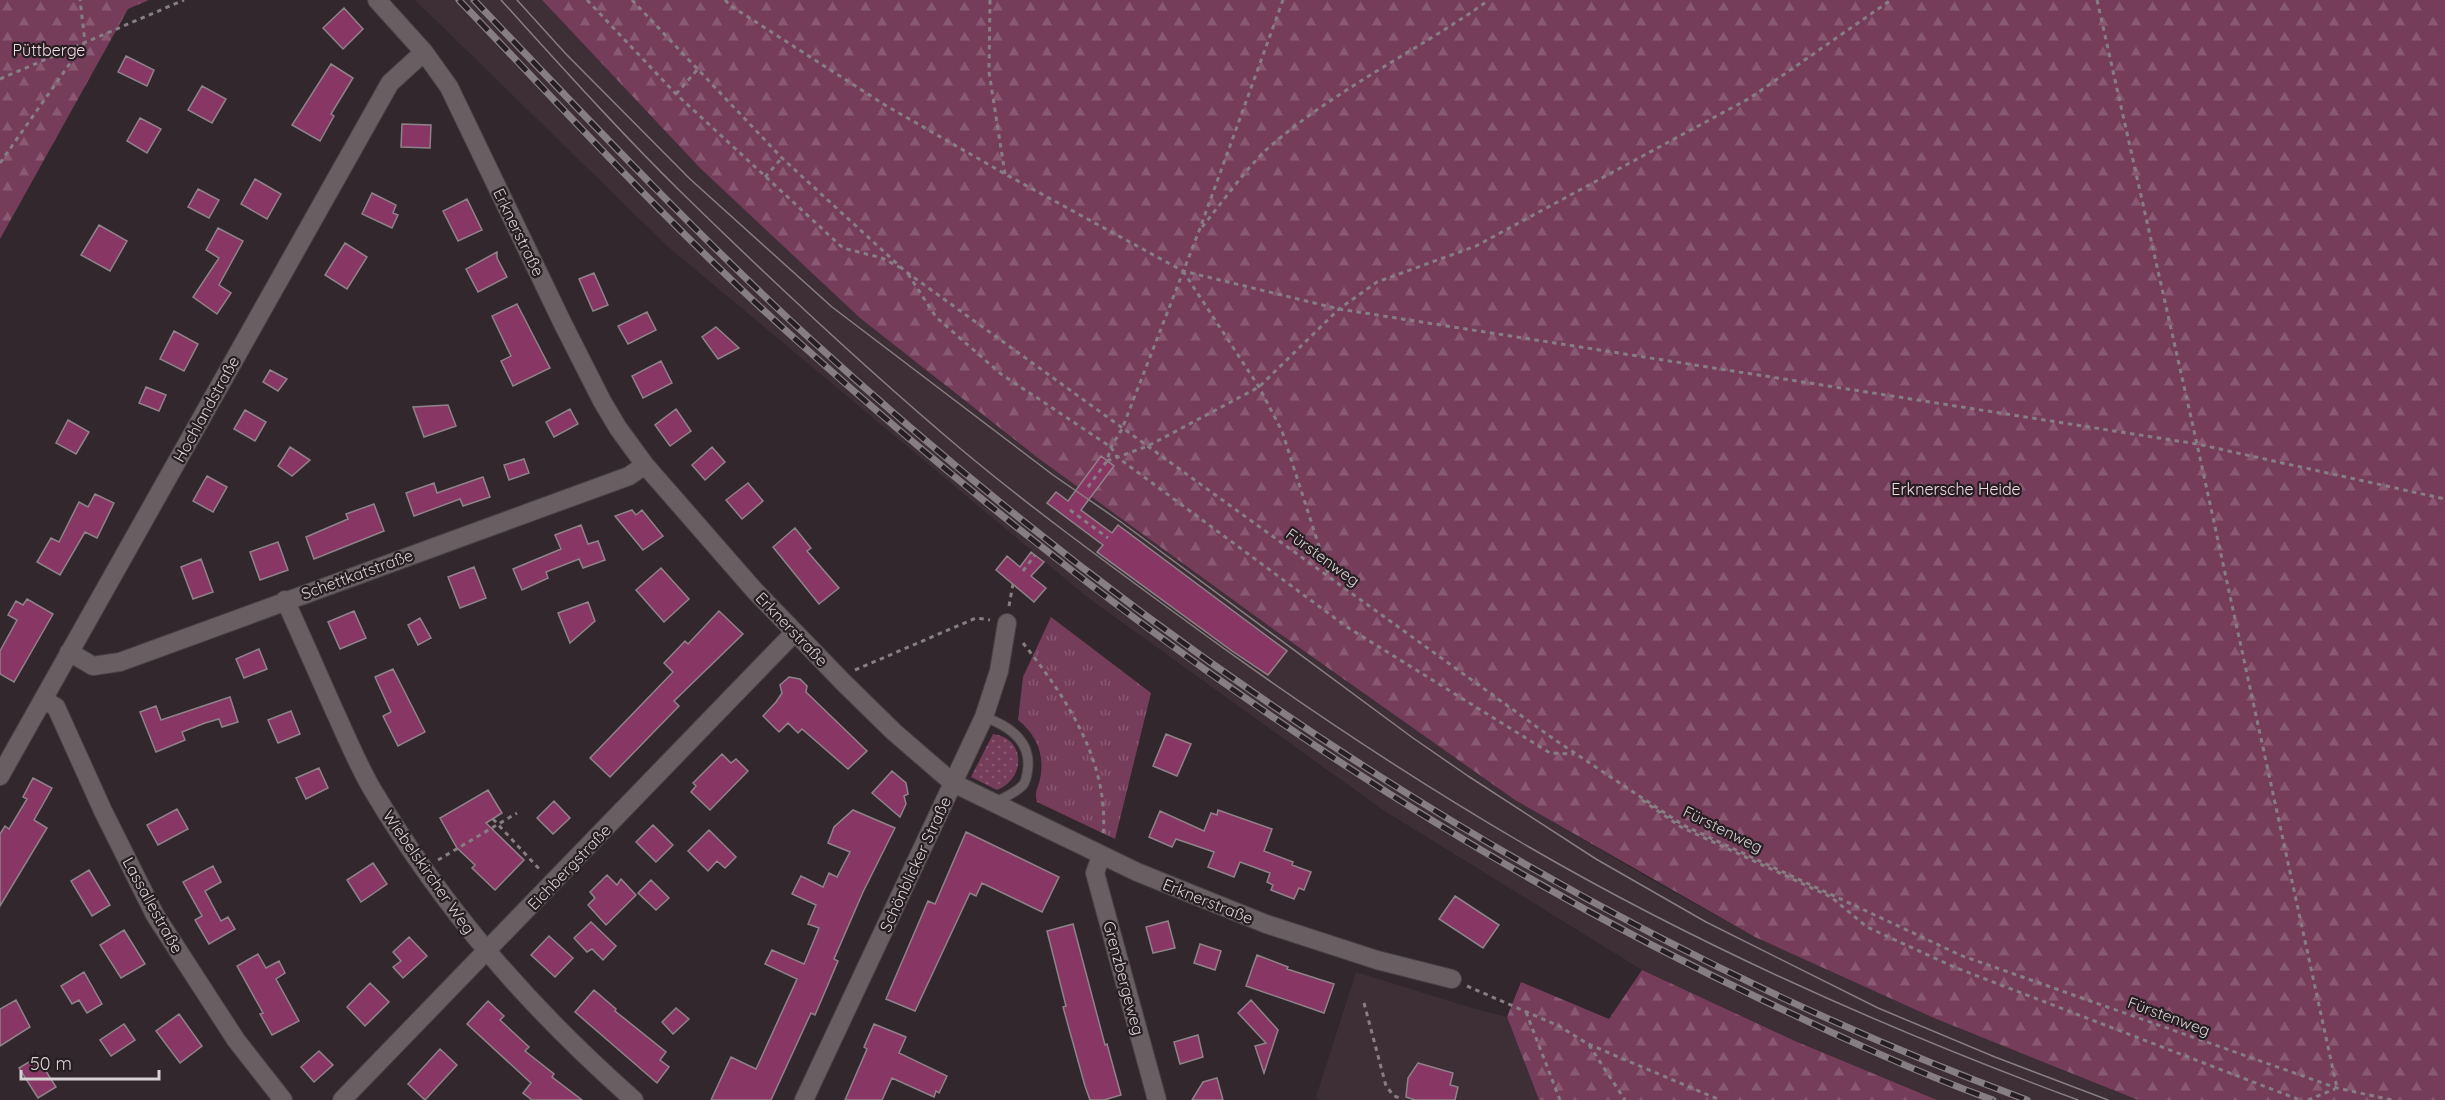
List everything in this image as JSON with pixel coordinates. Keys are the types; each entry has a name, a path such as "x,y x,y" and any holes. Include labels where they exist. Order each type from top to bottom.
{"street":[{"name":"Erknerstraße","path":"377,0 424,52 449,87 602,401 645,465 794,633 894,732 953,783 1101,856 1266,924 1377,960 1452,979"},
{"name":"Hochlandstraße","path":"0,776 390,83 424,52"},
{"name":"Schettkatstraße","path":"69,652 93,666 120,662 629,476 645,465"},
{"name":"Wiebelskircher Weg","path":"285,600 349,743 372,788 424,869 486,953 561,1033 634,1100"},
{"name":"Schönblicker Straße","path":"804,1100 984,717 999,671 1007,623"},
{"name":"Eichbergstraße","path":"342,1100 794,633"},
{"name":"Lassallestraße","path":"44,700 56,707 103,811 155,915 236,1040 283,1100"},
{"name":"Grenzbergeweg","path":"1101,856 1095,873 1157,1100"}],"lane":[{"path":"984,717 1008,727 1018,736 1028,762 1023,785 994,802"}],"path":[{"path":"0,163 85,42 80,0"},
{"path":"0,78 184,0"},
{"path":"587,0 676,94 843,248 882,258 905,271"},
{"path":"632,0 782,158 905,271 936,316 993,366 1111,447 1117,457 1347,627 1550,753 1572,753 1681,826 1831,897 1867,927 1954,967 2300,1100"},
{"path":"725,0 885,105 1005,174 1183,271 1338,309 2197,444 2445,499"},
{"path":"990,0 989,72 1005,174"},
{"path":"1088,487 1107,461 1111,447 1122,429 1199,231 1283,0"},
{"path":"1199,231 1265,151 1350,86 1460,21 1489,0"},
{"path":"1107,461 1148,446 1259,387 1338,309 1377,282 1476,246 1750,98 1891,0"},
{"path":"2097,0 2197,444 2337,1088 2308,1100"},
{"path":"676,94 698,69"},
{"path":"765,177 782,158"},
{"name":"Fürstenweg","path":"905,271 1555,740 1683,825 1960,955 2337,1088 2392,1100"},
{"path":"1183,271 1259,387 1282,431 1329,575"},
{"path":"1070,510 1108,538"},
{"path":"1023,571 1035,555"},
{"path":"1007,623 1013,584"},
{"path":"843,682 855,670 976,618 1007,623 1055,683 1080,728 1099,775 1105,816 1101,856"},
{"path":"424,869 517,813"},
{"path":"493,819 553,883"},
{"path":"1452,979 1559,1026 1588,1044 1720,1100"},
{"path":"1364,1003 1386,1086 1394,1096 1403,1099"},
{"path":"1526,1012 1560,1100"},
{"path":"1588,1044 1625,1100"}],"shaded area":[{"path":"415,0 542,0 700,168 860,318 1038,458 1280,634 1515,800 1755,937 1934,1018 2138,1100 1937,1100 1795,1041 1642,970 1383,810 1087,597 666,245"},
{"path":"1356,972 1507,1017 1539,1100 1319,1100 1316,1097"}],"green space":[{"name":"Püttberge","path":"0,0 149,0 128,9 0,239"},
{"name":"Erknersche Heide","path":"542,0 2445,0 2445,1100 2138,1100 1934,1018 1755,937 1515,800 1280,634 1038,458 860,318 700,168"},
{"path":"1051,617 1151,693 1115,839 1037,802 1036,799 1041,770 1040,754 1035,739 1018,720 1023,677"},
{"path":"993,734 1004,737 1012,743 1018,759 1013,777 1007,785 997,790 971,777"},
{"path":"1642,970 1795,1041 1937,1100 1539,1100 1507,1017 1521,982 1609,1019"}],"building":[{"path":"344,8 363,29 343,49 323,28"},
{"path":"126,56 154,70 147,86 118,72"},
{"path":"331,64 353,78 331,114 334,116 320,141 292,125"},
{"path":"202,86 226,99 212,123 188,110"},
{"path":"140,118 161,129 147,153 127,141"},
{"path":"402,124 431,125 430,148 401,147"},
{"path":"255,179 281,194 267,219 241,204"},
{"path":"198,189 219,200 209,218 188,207"},
{"path":"372,193 396,205 393,213 398,215 392,228 362,214"},
{"path":"467,199 482,230 458,241 443,211"},
{"path":"99,225 127,241 110,271 81,255"},
{"path":"218,228 243,241 219,285 231,293 217,314 193,297 219,258 206,250"},
{"path":"345,243 367,257 347,289 325,275"},
{"path":"497,252 497,258 507,277 478,292 466,269"},
{"path":"594,273 608,305 593,311 579,279"},
{"path":"517,304 550,368 513,386 501,361 511,356 492,316"},
{"path":"647,312 656,330 628,344 618,326"},
{"path":"716,327 739,348 718,359 702,337"},
{"path":"174,331 198,344 184,371 160,359"},
{"path":"661,361 672,383 643,398 632,376"},
{"path":"270,370 287,379 278,391 263,382"},
{"path":"146,387 166,395 159,411 139,403"},
{"path":"448,405 456,426 424,437 413,407"},
{"path":"570,409 578,424 554,437 546,422"},
{"path":"676,409 691,431 670,446 655,425"},
{"path":"245,410 266,422 255,441 234,429"},
{"path":"68,420 89,432 76,454 56,443"},
{"path":"290,447 310,460 292,476 278,466"},
{"path":"712,447 725,462 705,480 692,465"},
{"path":"1101,456 1114,466 1081,510 1112,533 1118,525 1287,651 1268,675 1097,552 1103,545 1047,503 1056,492 1068,501"},
{"path":"524,459 529,473 509,480 504,465"},
{"path":"207,476 227,487 213,512 193,501"},
{"path":"483,477 490,497 463,506 460,499 414,516 406,493 434,483 437,493"},
{"path":"748,483 763,501 742,519 726,500"},
{"path":"95,494 114,503 97,538 85,532 60,575 37,562 51,538 59,542 79,502 88,507"},
{"path":"374,504 384,531 314,559 306,537 348,519 346,514"},
{"path":"632,510 636,515 642,510 663,536 643,550 615,516"},
{"path":"581,525 588,544 598,541 605,560 583,568 579,559 546,572 548,578 522,590 513,569 561,549 555,535"},
{"path":"795,528 811,548 807,551 839,588 819,604 773,547"},
{"path":"278,542 288,570 260,580 250,552"},
{"path":"1031,552 1044,562 1031,576 1046,588 1034,602 996,570 1007,556 1020,567"},
{"path":"201,559 213,592 193,599 181,567"},
{"path":"474,567 486,598 460,608 448,577"},
{"path":"661,568 689,599 664,622 636,590"},
{"path":"27,599 53,614 14,682 0,674 0,651 17,620 8,615 16,601 23,605"},
{"path":"588,602 595,621 570,643 558,613"},
{"path":"354,611 366,638 340,649 328,622"},
{"path":"719,611 743,634 674,701 679,706 610,777 590,758 673,672 664,663 685,641 688,644"},
{"path":"420,618 431,638 418,645 408,625"},
{"path":"259,649 267,669 244,678 236,659"},
{"path":"393,669 425,732 398,746 383,716 391,712 375,677"},
{"path":"789,677 800,679 807,686 806,692 867,751 848,769 802,729 798,733 788,723 779,732 763,716 782,693 780,685"},
{"path":"230,697 238,722 222,727 219,719 205,723 182,732 185,740 156,752 140,712 156,706 161,720"},
{"path":"291,711 300,734 278,743 268,720"},
{"path":"1166,734 1191,744 1177,776 1153,766"},
{"path":"722,754 731,763 736,759 748,771 710,810 691,792 696,786 693,783"},
{"path":"319,768 328,788 306,799 296,778"},
{"path":"892,771 906,783 908,794 904,796 906,804 900,817 872,793"},
{"path":"33,778 52,788 34,820 47,828 0,906 0,834 5,826 9,829 27,799 23,797"},
{"path":"488,790 502,813 486,823 524,860 495,890 472,868 475,865 457,848 440,818"},
{"path":"554,801 570,818 553,834 537,818"},
{"path":"177,809 188,829 158,845 147,825"},
{"path":"853,810 895,828 863,892 834,959 838,961 815,1015 811,1013 771,1100 711,1100 731,1057 756,1069 797,979 765,964 772,950 804,964 819,928 808,924 816,905 792,894 801,876 823,887 829,873 837,877 850,852 828,843 834,827"},
{"path":"1218,810 1272,829 1264,851 1311,872 1304,890 1299,888 1294,899 1271,890 1273,885 1267,882 1270,873 1240,862 1234,877 1208,867 1214,852 1176,839 1172,847 1149,837 1160,811 1204,831 1211,813 1217,815"},
{"path":"653,825 673,845 656,862 636,842"},
{"path":"709,830 736,857 725,868 717,861 708,871 688,851"},
{"path":"966,832 1059,877 1042,912 982,883 976,896 970,893 915,1011 886,999 928,901 935,904"},
{"path":"373,863 387,884 361,902 347,880"},
{"path":"213,866 221,882 205,891 221,921 228,917 235,929 209,944 195,920 202,916 183,882"},
{"path":"89,870 110,905 92,916 71,881"},
{"path":"607,875 617,885 621,879 636,895 606,925 588,905 595,898 590,892"},
{"path":"651,880 669,898 656,910 638,893"},
{"path":"1455,896 1499,925 1483,948 1439,919"},
{"path":"1168,921 1175,948 1153,953 1146,927"},
{"path":"591,922 616,946 603,960 592,949 587,952 574,938"},
{"path":"1073,924 1105,1045 1107,1044 1121,1095 1104,1100 1090,1100 1085,1086 1063,1007 1066,1006 1047,931"},
{"path":"124,930 145,964 121,978 100,945"},
{"path":"549,936 573,958 555,977 531,955"},
{"path":"409,937 427,956 403,978 393,967 401,961 393,952"},
{"path":"1200,944 1221,951 1215,970 1194,963"},
{"path":"258,954 266,968 279,961 285,973 276,979 299,1021 272,1035 260,1014 263,1013 237,966"},
{"path":"1257,955 1288,967 1287,969 1334,984 1324,1013 1246,986"},
{"path":"84,972 102,1004 87,1013 79,1000 72,1004 61,986"},
{"path":"370,983 389,1002 365,1026 347,1007"},
{"path":"594,990 616,1009 615,1011 666,1052 660,1060 669,1067 657,1083 575,1012"},
{"path":"16,1000 30,1027 0,1046 0,1009"},
{"path":"1251,1000 1278,1030 1264,1073 1255,1046 1266,1043 1238,1013"},
{"path":"488,1001 504,1016 500,1020 529,1047 525,1051 554,1074 552,1077 582,1100 532,1100 523,1093 531,1083 467,1024"},
{"path":"676,1008 689,1019 673,1034 662,1022"},
{"path":"179,1014 202,1046 180,1063 156,1031"},
{"path":"124,1024 135,1040 111,1056 100,1040"},
{"path":"874,1024 906,1037 899,1053 947,1076 939,1093 936,1091 934,1097 892,1078 882,1100 845,1100 867,1049 864,1047"},
{"path":"1198,1035 1203,1057 1180,1064 1174,1042"},
{"path":"440,1049 457,1065 425,1100 408,1084"},
{"path":"319,1051 333,1065 314,1082 301,1067"},
{"path":"37,1057 56,1087 38,1098 19,1068"},
{"path":"1418,1063 1453,1073 1450,1085 1458,1087 1455,1100 1415,1100 1406,1097 1408,1078"},
{"path":"1217,1078 1223,1100 1192,1100 1203,1082"}],"tram line":[{"path":"501,0 612,122 681,192 854,356 962,450 1039,512 1258,673 1392,763 1483,820 1662,919 1729,953 1867,1016 2078,1100"},
{"path":"517,0 566,54 690,179 832,307 1053,475 1121,522 1413,738 1596,859 1706,922 1878,1008 1995,1057 2108,1100"}],"railway":[{"path":"459,0 627,176 758,305 914,443 1144,626 1264,711 1387,792 1512,868 1641,939 1773,1005 1909,1067 1993,1100"},
{"path":"474,0 679,213 807,336 943,455 1084,569 1230,676 1381,777 1536,870 1696,956 1859,1033 2027,1100"}]}
